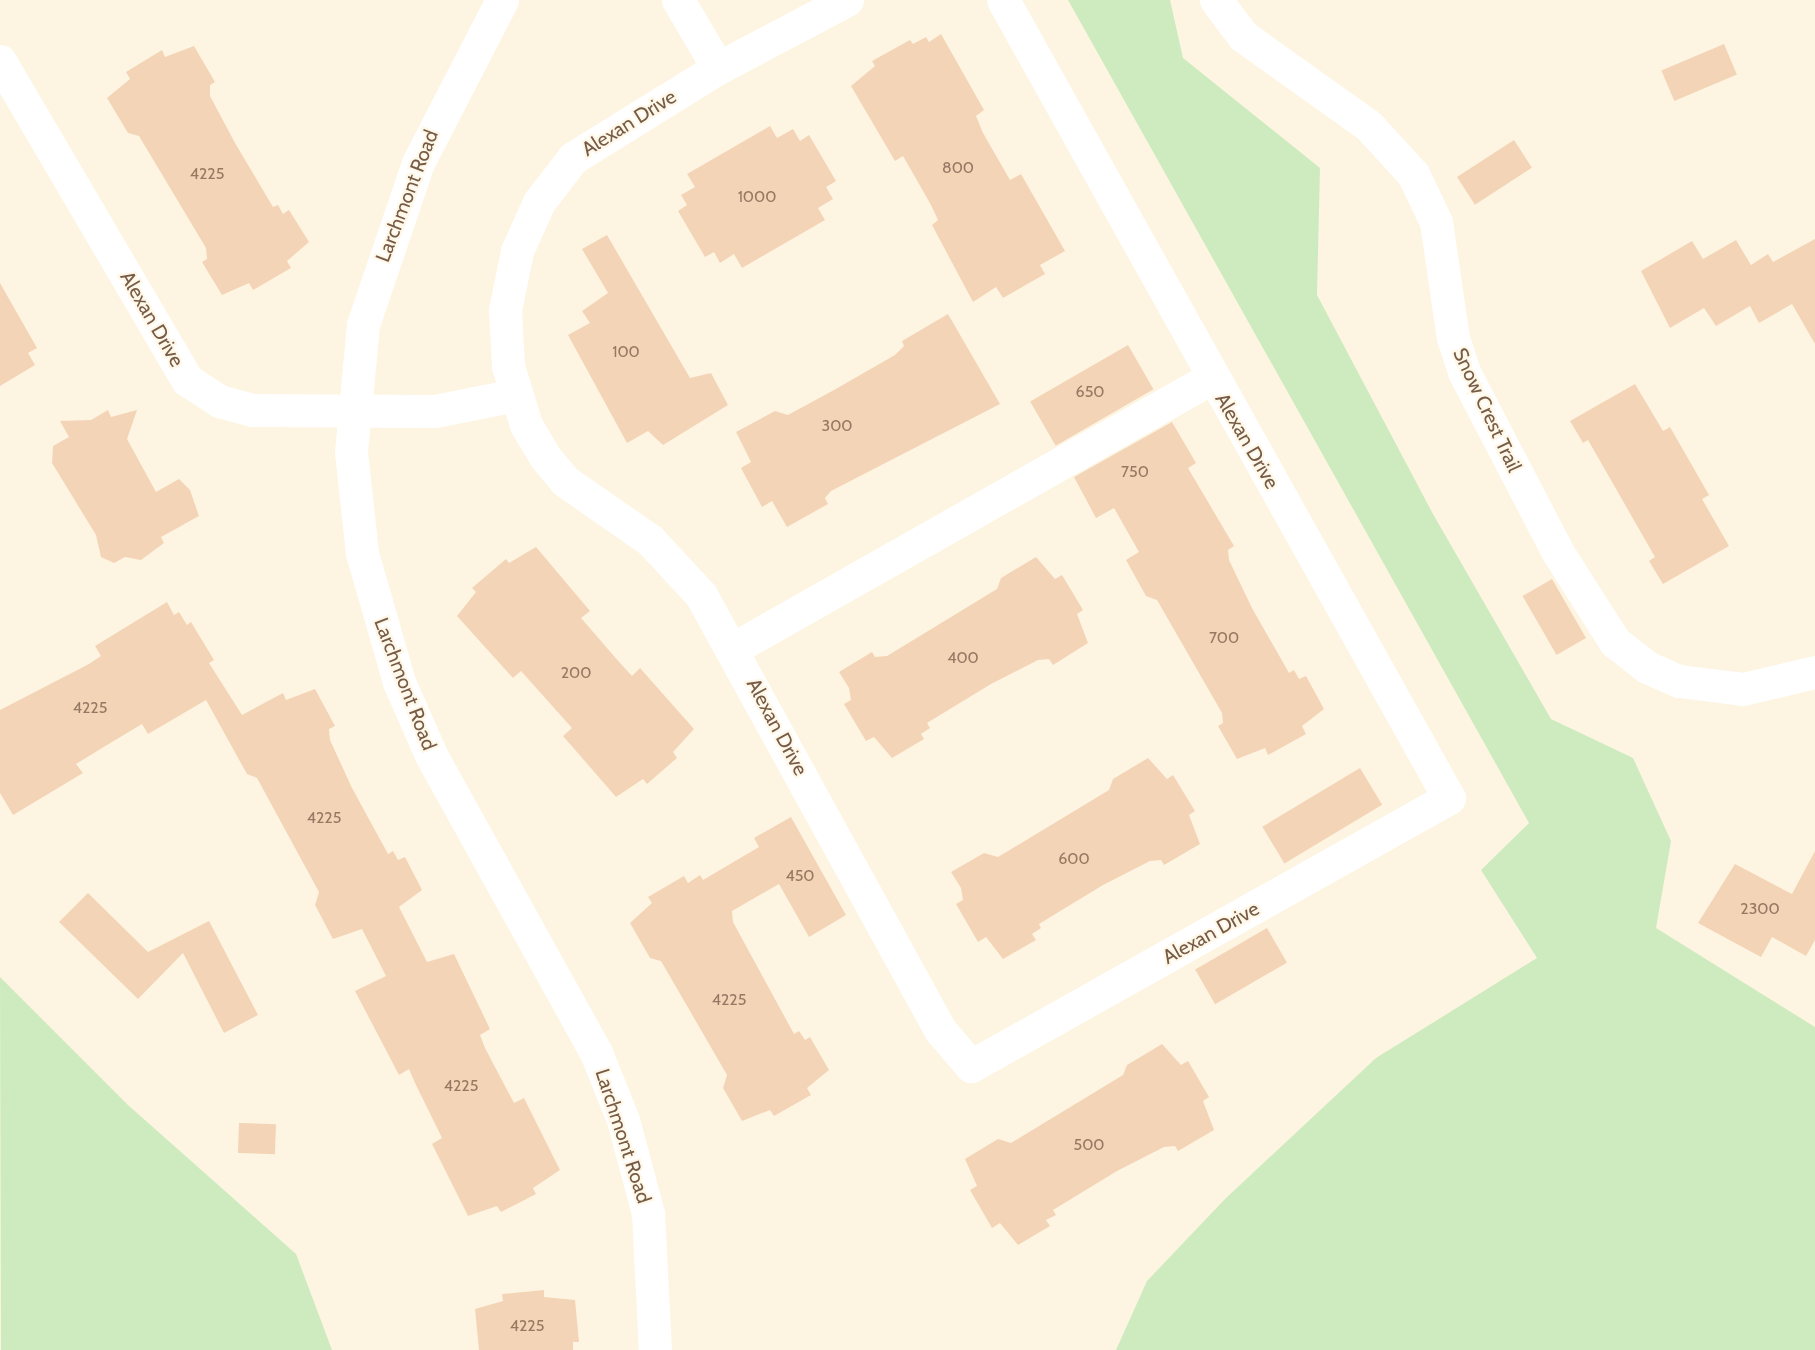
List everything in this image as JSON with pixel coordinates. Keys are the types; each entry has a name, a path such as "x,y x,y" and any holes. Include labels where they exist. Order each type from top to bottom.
{"street":[{"name":"Larchmont Road","path":"502,0 438,118 396,213 363,325 353,407 351,452 362,553 379,621 431,755 597,1055 623,1120 648,1213 655,1350"},
{"path":"678,0 718,68"},
{"name":"Alexan Drive","path":"847,0 718,68 573,158 539,202 517,251 505,310 515,395 526,425 565,481 675,564 734,648 941,1031 971,1066 1449,798 1211,378 1003,0"},
{"name":"Snow Crest Trail","path":"1216,0 1243,36 1368,125 1413,174 1436,222 1453,338 1464,372 1557,551 1615,642 1647,667 1679,681 1743,689 1815,672"},
{"name":"Alexan Drive","path":"0,61 188,380 219,401 252,410 353,407 435,411 515,395"},
{"name":"Alexan Drive","path":"734,648 1211,378"}],"green space":[{"path":"1068,0 1170,0 1183,58 1320,168 1317,295 1433,514 1551,719 1633,758 1671,841 1656,928 1815,1027 1815,1350 1116,1350 1147,1281 1225,1199 1376,1058 1537,958 1481,870 1529,823"},
{"path":"0,977 128,1105 296,1254 332,1350 1,1350"}],"building":[{"path":"941,34 984,110 976,116 983,133 1010,180 1021,174 1065,251 1040,265 1045,274 1003,298 996,287 973,302 932,225 938,220 931,205 903,156 895,161 851,86 875,66 872,61 910,40 913,44 926,37 929,42"},
{"path":"1724,44 1737,74 1674,101 1661,71"},
{"path":"194,46 215,82 210,85 210,96 235,143 273,207 278,205 283,214 289,210 309,242 287,261 291,268 253,290 249,283 222,295 202,262 207,259 206,248 139,136 128,133 107,98 130,79 126,72 162,50 165,57"},
{"path":"770,126 777,138 793,129 800,141 809,135 836,181 826,187 833,199 818,208 825,220 742,268 734,254 720,263 714,252 705,257 678,211 687,205 681,195 695,187 687,174"},
{"path":"1514,140 1532,168 1475,205 1457,177"},
{"path":"607,235 690,378 711,373 728,405 663,445 648,431 627,443 568,335 590,323 582,311 608,293 582,249"},
{"path":"1815,239 1815,344 1792,304 1759,323 1750,306 1716,326 1704,308 1670,328 1641,271 1692,241 1703,259 1736,240 1751,265 1768,254 1773,262"},
{"path":"0,283 37,348 28,353 35,365 0,386"},
{"path":"948,314 1000,404 831,491 825,498 828,504 787,527 772,501 762,507 741,468 751,462 736,432 775,411 788,415 834,390 895,355 904,346 902,341"},
{"path":"1128,345 1154,389 1056,446 1030,402"},
{"path":"1635,384 1663,431 1670,427 1709,495 1702,499 1729,546 1663,584 1649,561 1655,557 1588,440 1583,443 1570,421"},
{"path":"108,410 111,417 137,410 127,439 156,492 179,479 190,490 199,516 161,537 164,543 141,560 125,557 114,563 101,557 96,535 52,463 53,446 69,437 60,421 91,420"},
{"path":"1172,422 1196,463 1188,468 1234,546 1228,550 1229,560 1252,608 1289,673 1294,670 1299,679 1306,676 1324,709 1302,726 1306,734 1268,755 1265,748 1237,759 1218,726 1223,723 1222,713 1157,600 1146,596 1126,560 1139,552 1114,508 1096,518 1074,477"},
{"path":"536,547 590,611 581,618 620,663 632,676 640,668 694,729 673,752 677,758 647,784 643,779 616,797 563,736 572,728 521,671 513,678 457,616 476,592 472,588 506,559 509,563"},
{"path":"1036,557 1055,579 1062,575 1083,610 1077,614 1088,643 1053,665 1049,659 1038,660 991,684 927,723 930,728 921,734 924,739 892,758 874,737 866,741 844,704 851,700 849,688 839,672 872,652 875,657 887,656 997,589 1001,578"},
{"path":"1552,579 1586,638 1557,655 1523,596"},
{"path":"167,602 174,615 179,612 187,625 191,622 214,660 209,663 242,715 283,693 286,700 315,689 335,726 329,729 330,740 352,788 388,854 393,851 398,860 405,857 422,890 399,907 427,962 454,954 490,1029 480,1035 485,1048 514,1103 524,1098 560,1170 533,1188 536,1194 501,1212 497,1206 468,1216 432,1144 442,1138 409,1069 399,1075 355,991 386,976 362,929 333,939 315,905 319,892 257,778 247,774 206,700 148,734 142,724 76,764 83,773 13,815 0,793 0,710 89,664 101,656 95,646"},
{"path":"1148,758 1167,779 1173,775 1195,811 1189,815 1200,844 1164,865 1161,860 1150,861 1103,885 1039,924 1041,928 1032,934 1036,940 1003,959 986,937 978,942 956,904 963,900 961,888 951,872 984,853 998,857 1109,790 1113,779"},
{"path":"1360,768 1382,805 1284,864 1262,827"},
{"path":"791,817 846,915 809,937 779,884 732,911 733,922 794,1034 799,1031 805,1040 810,1037 829,1070 807,1088 811,1095 774,1116 770,1110 742,1121 723,1088 727,1075 661,961 650,958 630,923 652,903 648,897 684,876 688,883 700,875 703,880 759,847 754,838"},
{"path":"1815,851 1815,940 1806,956 1772,937 1761,957 1698,923 1735,864 1792,894"},
{"path":"88,893 148,952 209,921 258,1015 224,1033 183,953 138,999 59,922"},
{"path":"1267,928 1287,963 1215,1004 1195,969"},
{"path":"1162,1044 1181,1065 1188,1061 1209,1097 1203,1101 1214,1130 1178,1151 1175,1146 1164,1147 1117,1171 1053,1210 1056,1215 1046,1220 1050,1226 1018,1245 1000,1223 992,1228 970,1190 977,1186 965,1159 998,1139 1011,1143 1123,1075 1127,1065"},
{"path":"239,1123 276,1124 275,1154 238,1153"},
{"path":"544,1290 544,1297 575,1300 579,1342 573,1342 573,1350 479,1350 475,1309 503,1301 502,1294"}]}
